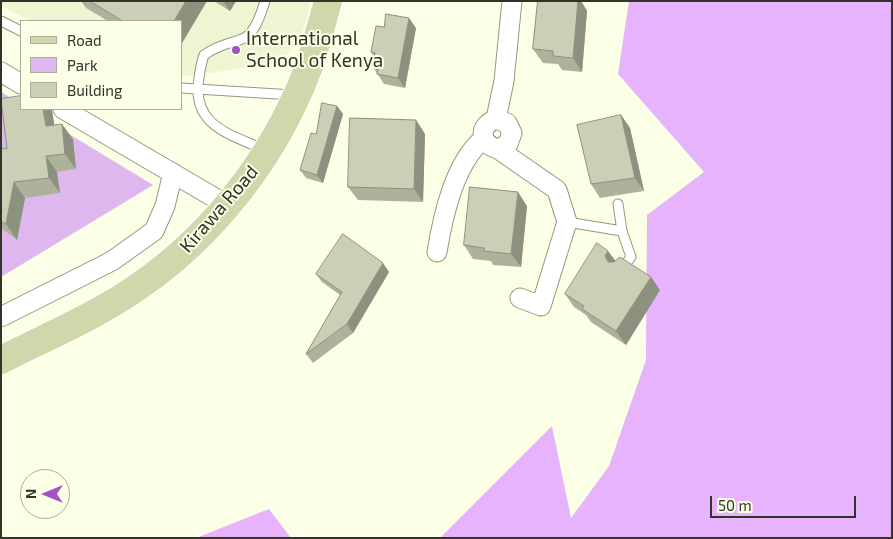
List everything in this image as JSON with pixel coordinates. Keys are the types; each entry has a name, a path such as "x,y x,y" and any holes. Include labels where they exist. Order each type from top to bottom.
{"main road":[{"name":"Kirawa Road","path":"1,360 141,285 190,245 227,205 268,151 298,95 328,1"}],"street":[{"path":"496,119 504,82 512,1"},
{"path":"1,72 20,83"},
{"path":"65,110 227,205"},
{"path":"437,252 452,192 473,148 490,144 508,144 512,133 507,123 496,119 488,122 482,130 490,144 557,190 567,222 541,306 520,298"},
{"path":"1,317 112,261 154,231 165,206 173,173"}],"lane":[{"path":"265,1 258,24 252,33 243,40 204,56 197,90 200,110 211,124 268,151"},
{"path":"1,21 20,30"},
{"path":"182,88 298,95"},
{"path":"618,204 622,231 631,257 621,270"},
{"path":"567,222 622,231"}],"shaded area":[{"name":"International School of Kenya","path":"1,1 311,1 301,38 279,63 188,76 182,74 182,20 28,20 1,5"},
{"path":"629,1 892,1 892,538 440,538 552,426 571,518 609,466 646,360 647,215 704,172 618,74"},
{"path":"269,509 291,538 196,538"}],"green space":[{"path":"1,92 20,103 20,110 30,110 153,185 1,277"}],"building":[{"path":"90,1 186,1 175,20 121,20"},
{"path":"538,1 578,1 573,58 553,56 553,51 533,49"},
{"path":"386,14 409,18 398,78 377,74 378,69 373,67 375,53 371,52 376,26 384,27"},
{"path":"20,96 20,110 43,110 46,126 62,124 65,154 46,156 49,178 14,182 6,224 1,221 1,148 7,149 1,99"},
{"path":"322,103 337,106 317,175 300,170 311,133 316,134"},
{"path":"621,115 635,178 591,184 577,125"},
{"path":"350,118 416,120 414,189 348,187"},
{"path":"470,187 518,192 511,254 484,251 484,248 464,245"},
{"path":"343,234 383,263 347,324 306,354 342,292 316,274"},
{"path":"597,243 608,251 605,256 608,262 614,262 620,257 651,277 616,331 582,309 584,306 565,294"}],"place":[{"name":"International School of Kenya","path":"236,50"}]}
